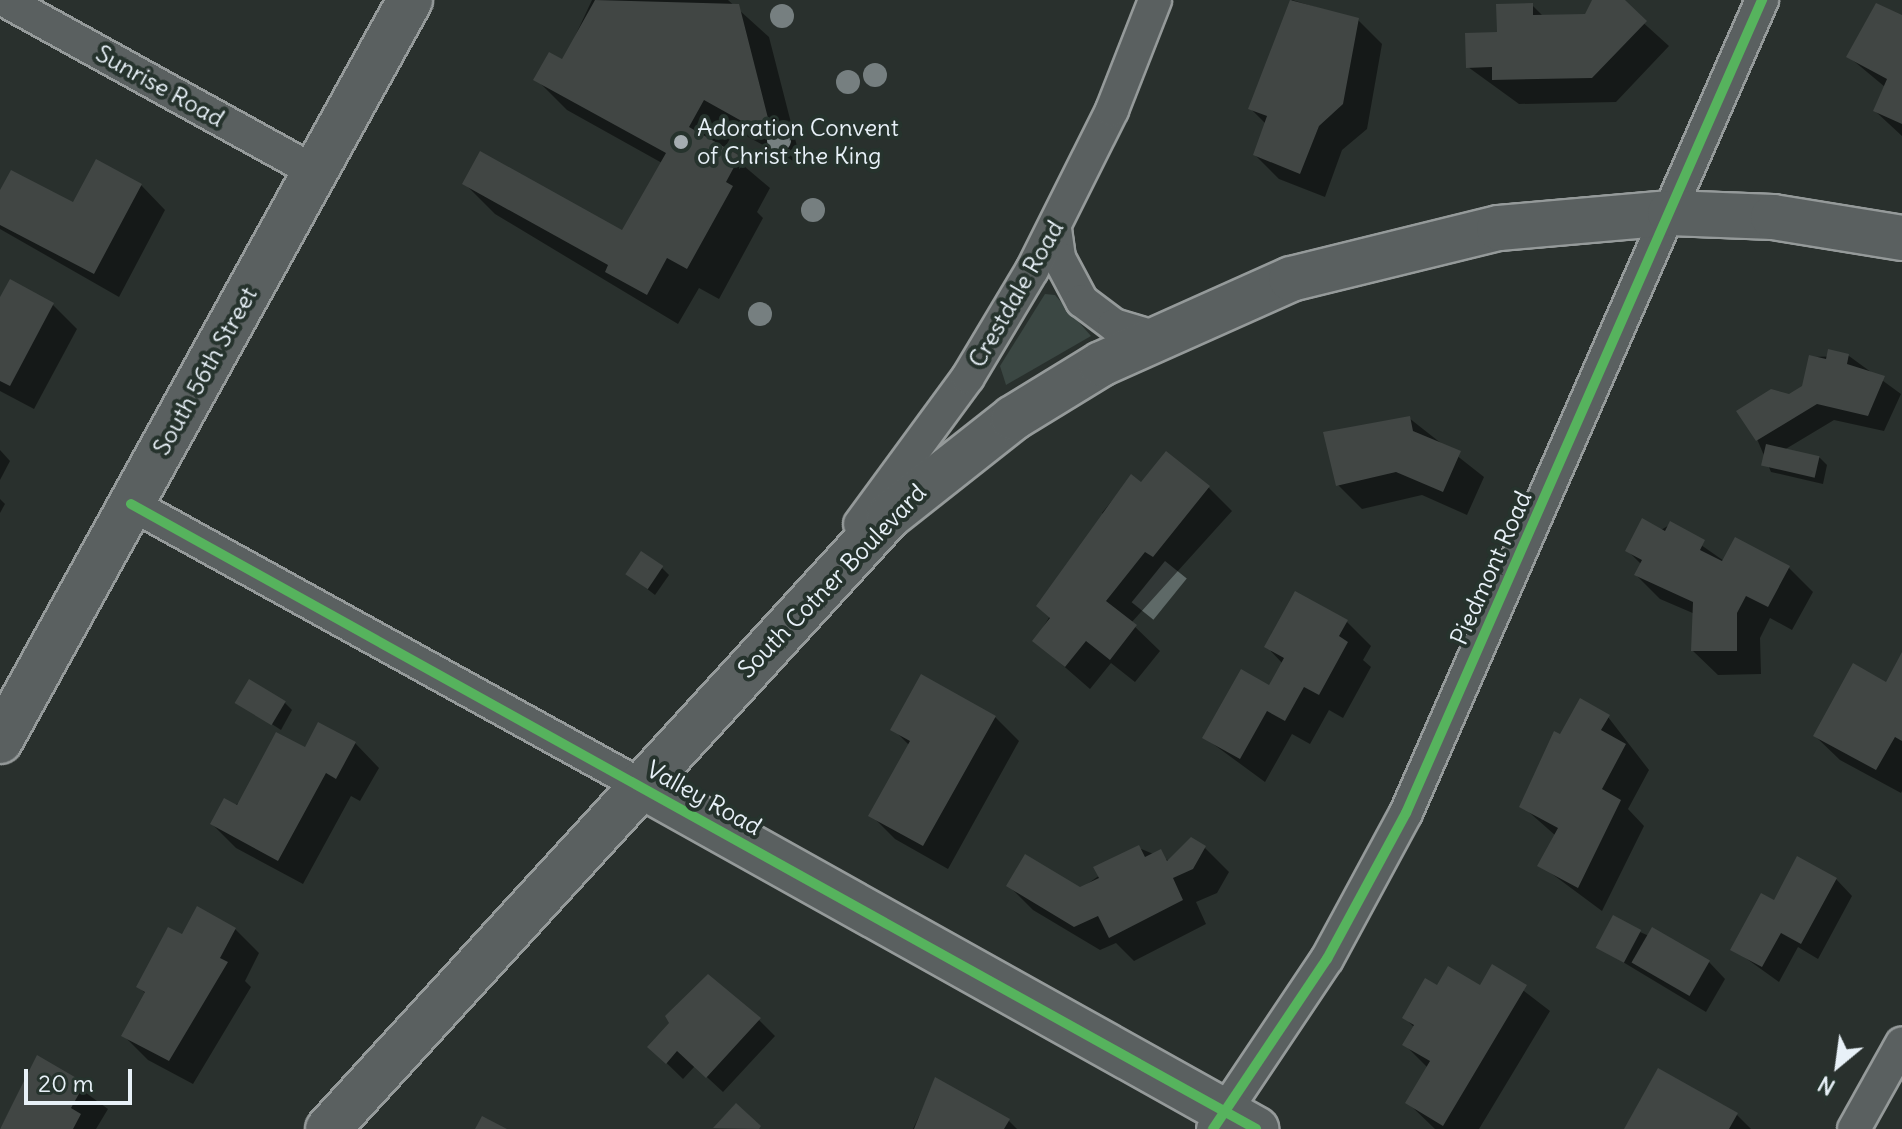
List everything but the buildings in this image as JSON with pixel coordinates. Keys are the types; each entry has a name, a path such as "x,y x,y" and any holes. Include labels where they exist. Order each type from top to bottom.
{"main road":[{"name":"South 56th Street","path":"0,741 410,0"},
{"name":"South Cotner Boulevard","path":"328,1129 843,564 930,480 1000,428 1154,337 1291,279 1395,248 1549,220 1670,213 1773,217 1902,238"},
{"name":"Valley Road","path":"640,785 1232,1124"}],"street":[{"name":"Sunrise Road","path":"4,0 316,172"},
{"name":"Crestdale Road","path":"843,564 840,551 968,377 1055,229 1155,0"},
{"name":"Piedmont Road","path":"1232,1124 1400,826 1762,0"},
{"path":"1055,229 1059,258 1082,301 1114,325 1154,337"},
{"name":"Valley Road","path":"131,504 640,785"},
{"path":"1854,1129 1902,1043"}],"shaded area":[{"path":"1045,294 1055,295 1091,336 1006,385 1000,366"},
{"path":"1165,561 1187,579 1153,620 1132,602"}],"cycle path":[{"path":"1213,1129 1327,959 1406,813 1762,0"},
{"path":"131,504 1256,1129"}],"place":[{"name":"Adoration Convent of Christ the King","path":"681,142"}]}
